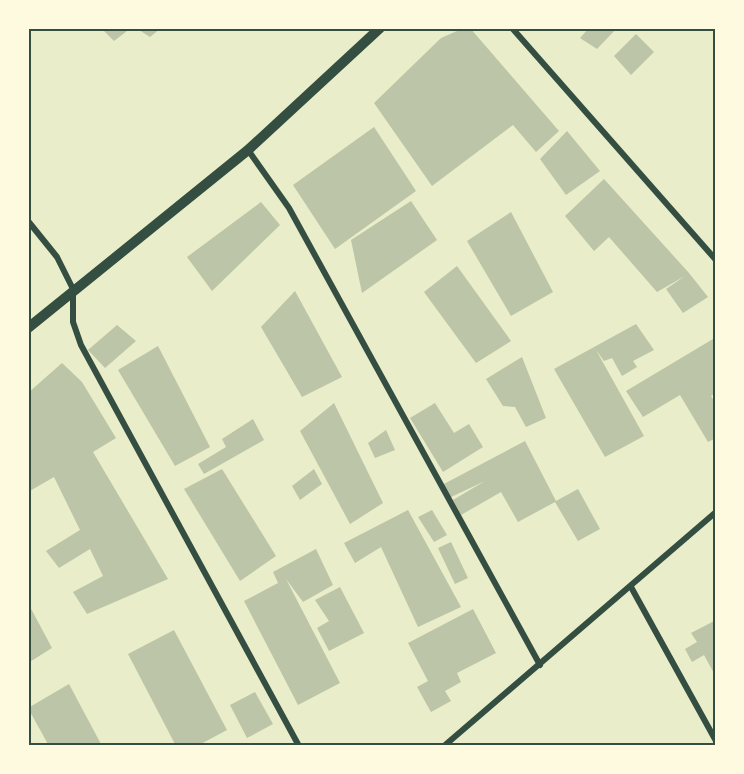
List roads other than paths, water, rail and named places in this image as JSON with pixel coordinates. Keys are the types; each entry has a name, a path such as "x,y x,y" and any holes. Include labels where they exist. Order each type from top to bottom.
{"street":[{"path":"28,328 73,289 248,150 380,28"},
{"path":"512,28 716,260"},
{"path":"248,150 290,208 540,665"},
{"path":"28,221 57,257 73,289 73,322 81,345 299,746"},
{"path":"444,746 716,512"},
{"path":"631,587 716,741"}]}
